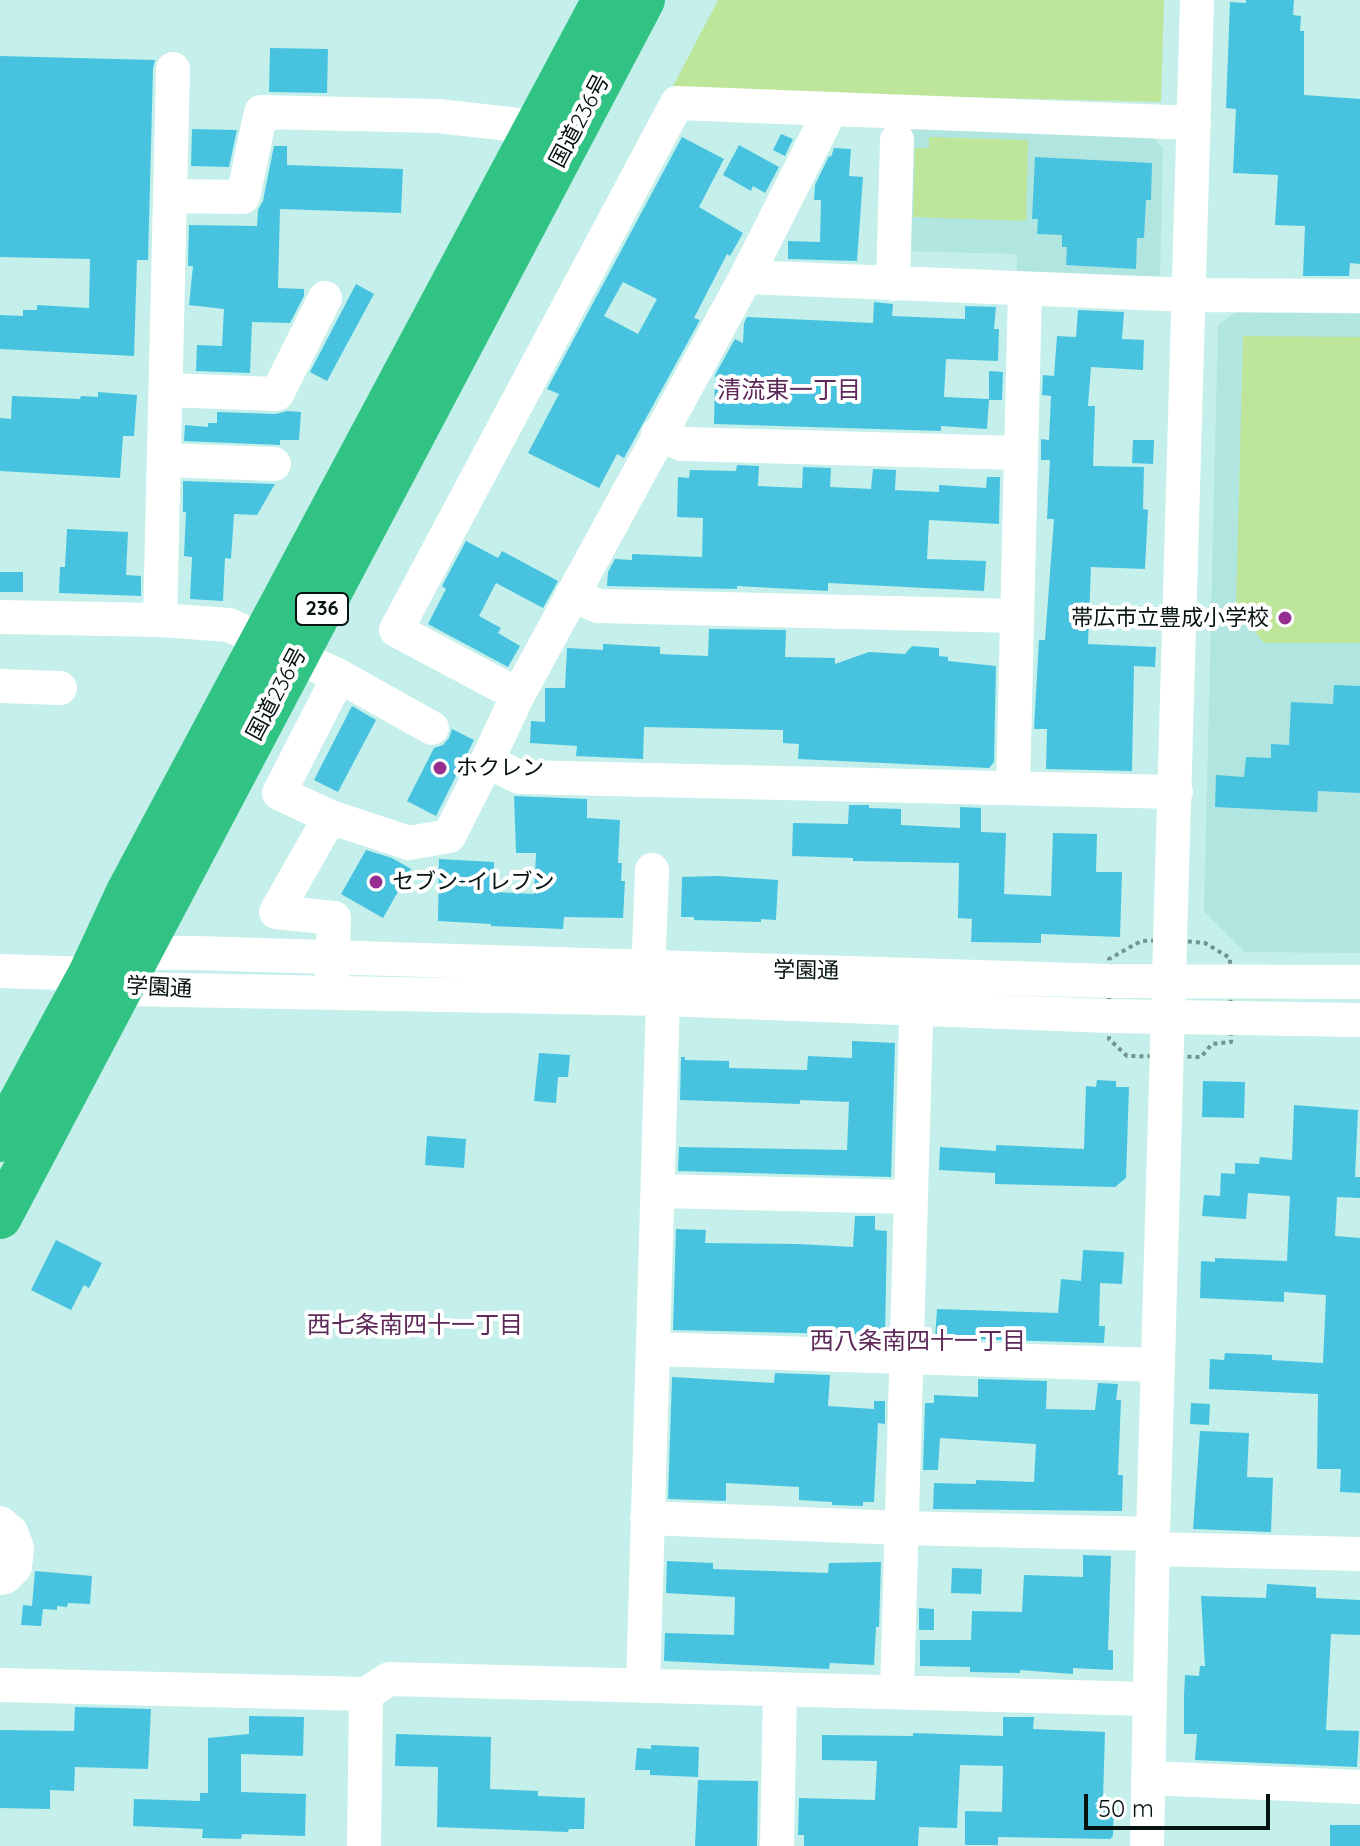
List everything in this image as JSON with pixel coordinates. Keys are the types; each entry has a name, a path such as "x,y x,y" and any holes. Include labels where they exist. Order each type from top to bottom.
{"highway":[{"name":"国道236号","path":"0,1217 118,972 242,759 280,648 536,127 604,0"},
{"name":"国道236号","path":"0,1140 118,972 128,892 280,648 643,0"}],"street":[{"path":"1147,1846 1197,0"},
{"path":"160,620 173,69"},
{"path":"518,695 396,630 677,103 1194,123"},
{"path":"339,676 279,793 330,817 409,843 449,836 518,695 746,277 831,109"},
{"path":"170,196 243,197 261,112 438,116 536,127"},
{"path":"893,284 897,140"},
{"path":"746,277 1025,290 1360,296"},
{"path":"1013,788 1025,290"},
{"path":"166,390 277,394 325,298"},
{"path":"658,434 682,444 1020,453"},
{"path":"164,460 274,464"},
{"path":"572,595 598,606 1017,616"},
{"path":"0,617 160,620 229,625 339,676 432,728"},
{"path":"0,686 60,688"},
{"path":"242,759 285,781"},
{"path":"487,761 519,777 1176,792"},
{"path":"330,817 276,912 334,918 332,992"},
{"path":"643,1686 658,1191 659,984 649,951 652,870"},
{"name":"学園通","path":"118,972 333,957 916,1009 1169,1018 1360,1020"},
{"path":"0,971 118,972"},
{"name":"学園通","path":"118,972 332,992 659,984 918,973 1171,981 1360,982"},
{"path":"897,1691 918,973"},
{"path":"658,1191 911,1197"},
{"path":"654,1349 1158,1365"},
{"path":"647,1518 901,1528 1360,1554"},
{"path":"0,1523 11,1532 17,1548 15,1567 0,1578"},
{"path":"0,1685 366,1694 389,1679 1149,1699"},
{"path":"777,1846 780,1690"},
{"path":"364,1846 366,1694"},
{"path":"1148,1778 1360,1787"}],"shaded area":[{"path":"908,127 1148,133 1163,148 1160,276 1017,273 1017,254 905,251"},
{"name":"帯広市立豊成小学校","path":"1236,312 1360,314 1360,953 1245,952 1204,911 1218,325"}],"green space":[{"path":"718,0 1164,0 1161,102 671,90"},
{"path":"929,137 1028,140 1026,221 913,217 915,148 929,148"},
{"path":"1243,336 1360,337 1360,643 1264,643 1236,607"}],"building":[{"path":"1246,0 1294,0 1293,15 1301,16 1300,31 1304,31 1304,95 1360,99 1360,264 1350,263 1349,276 1303,276 1305,226 1275,225 1278,175 1233,173 1236,109 1226,108 1230,2 1246,3"},
{"path":"270,48 328,49 327,93 269,92"},
{"path":"0,56 155,60 148,260 137,260 134,356 0,349 0,315 23,316 23,310 37,310 37,305 89,308 90,259 0,257"},
{"path":"192,129 237,130 229,167 191,166"},
{"path":"781,134 793,139 785,156 773,150"},
{"path":"682,137 724,159 699,207 743,233 730,256 727,254 694,318 700,320 624,458 617,454 599,488 528,453 559,394 547,389","holes":["623,282 657,299 638,334 604,316"]},
{"path":"739,145 779,167 765,193 753,186 751,191 723,175"},
{"path":"274,146 287,146 287,165 403,169 401,213 280,209 278,288 304,289 304,296 290,323 252,322 250,373 196,371 197,345 222,346 224,309 189,305 193,266 188,266 189,225 257,226"},
{"path":"834,148 851,149 849,176 863,177 857,261 788,259 788,241 820,242 821,200 814,200 815,185"},
{"path":"1035,157 1152,163 1151,200 1146,200 1144,238 1137,238 1136,269 1066,265 1067,247 1062,247 1062,235 1037,234 1038,219 1032,219"},
{"path":"356,284 374,294 327,381 310,372"},
{"path":"874,302 893,304 892,316 965,319 965,306 996,307 994,329 999,329 998,361 946,359 944,397 989,399 989,371 1003,372 1002,400 989,400 987,429 941,426 941,431 714,424 715,375 735,339 743,343 747,317 873,323"},
{"path":"1078,310 1124,312 1122,339 1144,340 1143,370 1091,367 1088,406 1095,406 1093,466 1144,467 1143,509 1148,510 1145,569 1091,567 1088,644 1156,647 1155,667 1134,666 1132,771 1046,769 1047,729 1034,729 1039,640 1045,640 1054,519 1047,519 1050,460 1041,460 1041,439 1049,440 1051,396 1042,395 1043,375 1054,376 1057,336 1076,337"},
{"path":"98,392 137,395 134,436 123,436 120,478 0,471 0,418 11,419 12,396 80,399 81,396 98,397"},
{"path":"217,412 276,414 301,412 299,440 280,440 280,445 184,441 185,425 208,427 208,423 217,423"},
{"path":"1133,440 1154,440 1153,464 1132,463"},
{"path":"737,465 759,466 758,486 802,488 803,467 831,468 830,487 871,489 873,469 896,470 895,490 939,492 939,485 986,488 987,477 1000,477 999,524 929,520 927,559 986,561 984,591 828,583 828,591 737,586 737,589 607,586 608,572 615,559 632,560 632,554 702,557 703,518 677,517 678,477 689,478 690,470 736,471"},
{"path":"183,481 275,484 257,515 234,514 231,559 225,558 223,601 190,599 192,557 184,556 186,512 183,512"},
{"path":"67,529 128,532 126,575 141,576 141,596 59,593 60,567 65,567"},
{"path":"466,541 498,558 502,551 558,581 543,608 496,583 479,616 501,628 498,633 520,646 508,667 428,624 446,589 442,586"},
{"path":"0,572 23,572 23,592 0,592"},
{"path":"709,629 786,630 785,657 835,658 835,664 869,652 905,654 912,646 939,648 939,656 948,657 948,661 996,666 994,762 989,768 798,759 799,744 783,743 783,730 644,727 643,759 576,756 577,746 530,743 531,721 545,722 545,688 565,688 567,648 603,650 603,644 660,647 660,654 708,656"},
{"path":"1334,685 1360,686 1360,793 1318,791 1317,812 1215,807 1216,775 1244,777 1246,757 1271,758 1271,744 1289,745 1291,702 1333,704"},
{"path":"352,706 376,720 338,792 314,780"},
{"path":"452,729 474,740 436,816 407,801 434,748 443,745"},
{"path":"514,796 587,799 587,818 620,820 618,863 622,863 621,881 625,881 623,918 564,917 563,929 438,921 439,859 494,862 494,892 534,894 536,853 516,853"},
{"path":"849,805 901,809 901,825 960,828 960,807 981,808 981,832 1006,833 1004,894 1051,896 1053,833 1097,834 1096,872 1122,872 1120,937 1041,934 1041,943 971,942 972,919 958,918 959,863 853,861 853,858 792,856 793,823 848,824"},
{"name":"セブン-イレブン","path":"366,850 392,858 411,869 383,918 341,894"},
{"path":"682,877 778,880 776,920 694,920 694,917 681,917"},
{"path":"852,1041 895,1043 891,1177 678,1171 679,1147 847,1150 849,1102 800,1100 800,1104 680,1100 681,1057 685,1060 729,1061 729,1068 807,1070 808,1056 852,1058"},
{"path":"539,1053 570,1055 568,1077 558,1077 556,1103 534,1101"},
{"path":"1097,1080 1116,1081 1116,1087 1129,1087 1126,1178 1115,1187 995,1184 995,1173 939,1170 940,1147 996,1151 996,1145 1084,1149 1086,1086 1096,1087"},
{"path":"1203,1081 1245,1082 1244,1118 1202,1117"},
{"path":"1294,1105 1358,1110 1355,1177 1360,1177 1360,1198 1337,1197 1335,1236 1360,1238 1360,1493 1340,1492 1341,1469 1317,1469 1318,1394 1209,1389 1210,1359 1224,1360 1225,1353 1272,1355 1272,1360 1323,1363 1326,1295 1284,1292 1284,1302 1200,1298 1201,1261 1215,1262 1215,1258 1287,1261 1290,1196 1248,1193 1246,1219 1202,1216 1204,1195 1220,1196 1221,1173 1235,1174 1235,1163 1259,1164 1260,1157 1292,1160"},
{"path":"427,1136 466,1139 464,1168 425,1165"},
{"path":"855,1216 875,1216 875,1230 887,1231 885,1335 673,1330 676,1229 706,1230 705,1243 853,1247"},
{"path":"56,1240 102,1263 89,1288 84,1285 71,1310 31,1290"},
{"path":"1083,1250 1124,1252 1122,1284 1100,1283 1099,1326 1105,1326 1104,1343 935,1338 937,1309 1058,1313 1061,1279 1081,1281"},
{"path":"775,1373 830,1375 828,1406 874,1409 874,1401 885,1401 885,1424 878,1423 874,1502 863,1502 863,1506 832,1505 832,1502 799,1500 799,1487 726,1483 726,1501 668,1499 672,1377 774,1383"},
{"path":"978,1379 1047,1381 1046,1409 1095,1410 1098,1383 1118,1384 1116,1400 1121,1400 1118,1475 1123,1475 1122,1511 933,1509 934,1483 976,1484 976,1480 1034,1482 1036,1444 940,1438 938,1470 923,1470 925,1403 934,1403 934,1395 978,1397"},
{"path":"1191,1403 1210,1404 1209,1425 1190,1424"},
{"path":"1200,1431 1249,1433 1247,1477 1273,1478 1271,1532 1193,1529"},
{"path":"1083,1555 1111,1556 1108,1650 1113,1650 1113,1670 1073,1668 1073,1674 1020,1670 1020,1673 970,1672 970,1667 920,1666 920,1640 971,1640 972,1611 1022,1612 1024,1575 1083,1577"},
{"path":"667,1561 713,1563 713,1569 828,1573 829,1563 881,1562 879,1627 876,1627 874,1665 830,1663 829,1669 664,1661 665,1633 734,1635 735,1597 666,1593"},
{"path":"952,1568 982,1569 981,1594 951,1593"},
{"path":"35,1571 92,1576 90,1604 68,1603 67,1607 57,1606 57,1610 43,1609 41,1626 21,1625 23,1605 32,1606"},
{"path":"1267,1584 1316,1587 1316,1598 1360,1600 1360,1635 1331,1634 1326,1730 1359,1731 1357,1767 1195,1760 1197,1734 1184,1734 1184,1696 1185,1675 1199,1676 1200,1666 1205,1666 1201,1596 1266,1598"},
{"path":"919,1608 934,1609 934,1630 919,1630"},
{"path":"75,1707 151,1709 148,1769 75,1767 74,1791 50,1790 50,1809 0,1808 0,1730 74,1731"},
{"path":"249,1716 304,1717 303,1756 241,1754 241,1792 306,1794 305,1836 242,1834 241,1839 202,1838 203,1829 133,1826 134,1799 200,1801 200,1793 208,1793 208,1738 249,1734"},
{"path":"1003,1717 1034,1717 1033,1729 1105,1732 1103,1799 1114,1800 1113,1836 1110,1839 998,1837 998,1845 965,1845 965,1811 1002,1812 1003,1766 960,1765 957,1828 919,1827 918,1846 804,1846 804,1835 798,1835 799,1798 875,1800 877,1761 822,1760 822,1735 913,1736 913,1733 1003,1736"},
{"path":"396,1734 491,1737 490,1789 538,1791 538,1796 585,1798 584,1829 569,1829 568,1832 437,1827 438,1767 395,1766"},
{"path":"651,1745 699,1747 698,1777 650,1775 650,1770 635,1770 637,1748 651,1749"},
{"path":"698,1780 758,1781 757,1846 695,1846"},
{"path":"1330,1825 1360,1825 1360,1846 1330,1846"}],"place":[{"name":"帯広市立豊成小学校","path":"1285,618"},
{"name":"ホクレン","path":"440,768"},
{"name":"セブン-イレブン","path":"376,882"}],"district":[{"name":"清流東一丁目","path":"789,391"},
{"name":"西七条南四十一丁目","path":"415,1326"},
{"name":"西八条南四十一丁目","path":"918,1342"}]}
